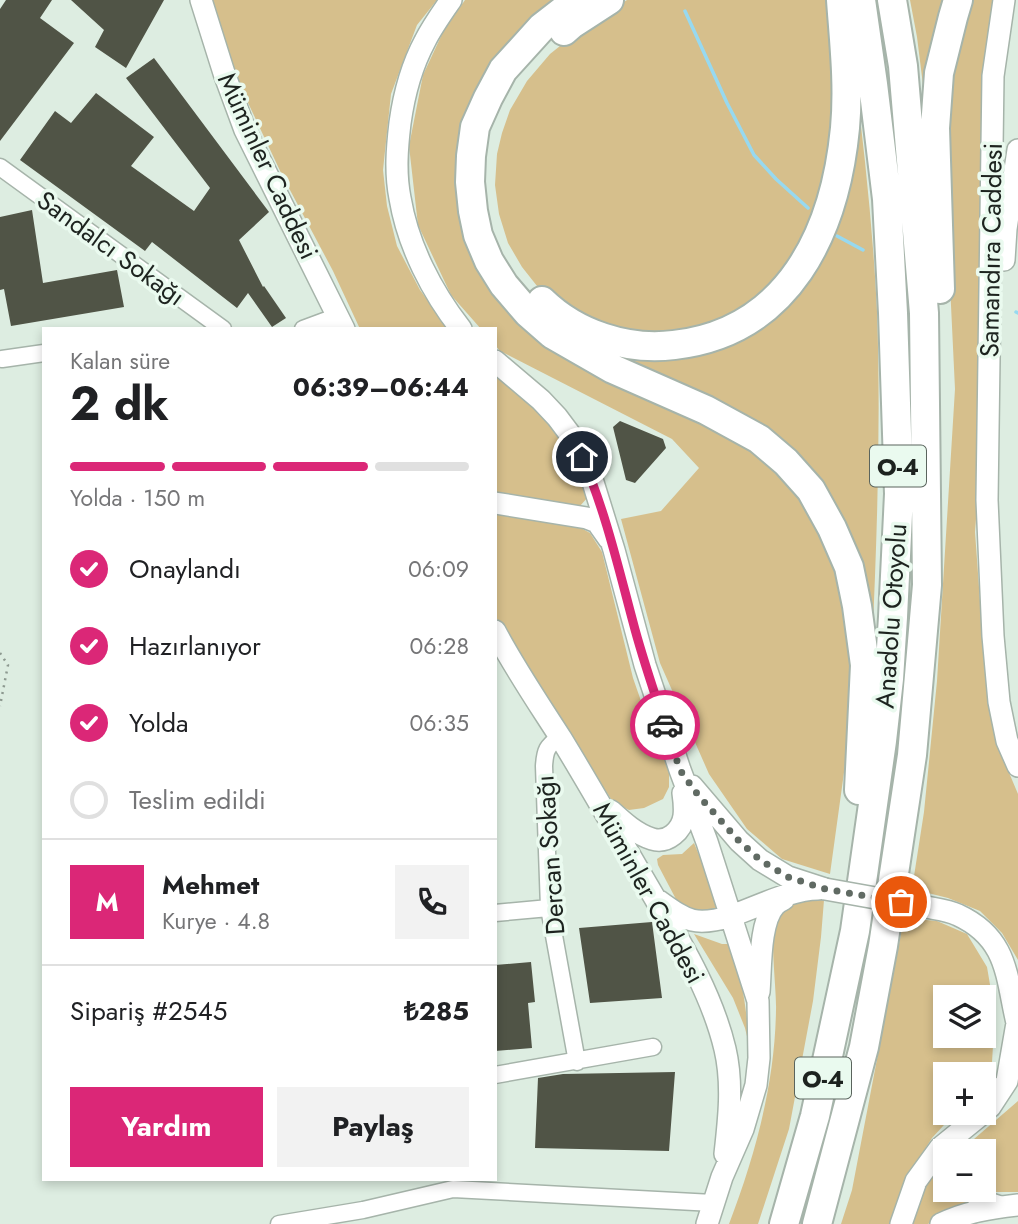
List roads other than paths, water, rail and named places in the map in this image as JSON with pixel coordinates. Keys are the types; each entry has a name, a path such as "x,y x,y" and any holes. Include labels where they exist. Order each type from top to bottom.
{"highway":[{"path":"577,0 542,27 509,63 488,98 475,127 470,182 472,211 478,235 489,261 504,285 528,313 552,334 613,369 706,410 758,439 786,462 811,490 832,528 849,567 865,665 855,931"},
{"path":"609,0 572,23 547,47 520,78 500,110 488,165 489,200 495,227 506,255 516,273 547,306 599,336 624,344 649,347 688,344 726,333 767,307 805,263 825,221 838,177 844,139 846,61 841,0"},
{"name":"Anadolu Otoyolu","path":"784,1224 815,1116 855,931 874,806 889,679 899,494 893,313 887,199 861,0"},
{"name":"Anadolu Otoyolu","path":"817,1224 864,1047 883,946 912,755 927,585 925,313 903,66 892,0"},
{"path":"927,585 942,360 935,128 939,73 958,0"}],"main road":[{"name":"Müminler Caddesi","path":"201,0 245,130 341,323"},
{"path":"451,0 424,41 412,71 404,96 397,161 400,199 419,258 440,301 460,327"},
{"name":"Samandıra Caddesi","path":"987,500 993,76 1004,0"},
{"path":"1018,150 1006,229 987,500 999,702 1007,741 1018,766"},
{"path":"497,363 557,417 572,437 592,479 645,665 707,842 758,1001"},
{"path":"574,516 593,506 595,497 592,479"},
{"path":"497,503 587,517 597,522 614,550"},
{"name":"Müminler Caddesi","path":"497,636 654,897 702,985 718,1021 726,1051 730,1084 729,1121 722,1177"},
{"path":"597,799 633,830 656,840 668,838 682,825 685,814 680,770"},
{"path":"680,770 698,795 739,841 760,860 788,877 825,889 957,914 977,926 994,943 1008,978 1017,1025 1007,1081 996,1097"},
{"path":"654,897 680,915 702,922 720,920 795,891 825,889"},
{"path":"706,1224 722,1177 743,1129 756,1085 759,1058 758,1001 767,917 775,905 795,891"},
{"path":"996,1103 1018,1085"},
{"path":"962,1139 974,1125"},
{"path":"901,1224 916,1181 933,1158"},
{"path":"987,1202 1009,1206"},
{"path":"941,1224 985,1209 1009,1206"}],"street":[{"name":"Sandalcı Sokağı","path":"0,167 220,327"},
{"path":"316,327 341,323"},
{"path":"2,359 42,353"},
{"name":"Dercan Sokağı","path":"560,737 549,745 544,766 549,908 577,1062"},
{"path":"497,913 549,908"},
{"path":"497,1075 653,1047"},
{"path":"279,1224 363,1210 453,1184 713,1203"}],"waterway":[{"path":"685,11 754,155 808,208"},
{"path":"837,236 863,250"}]}
